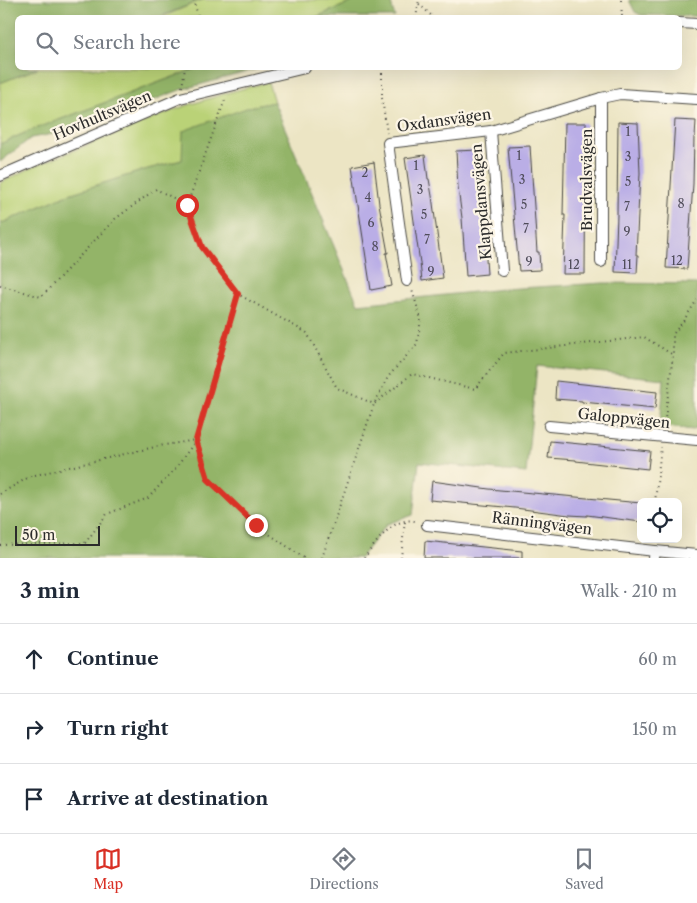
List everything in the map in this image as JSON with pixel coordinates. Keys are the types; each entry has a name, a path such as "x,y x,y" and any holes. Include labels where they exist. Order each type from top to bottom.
{"street":[{"path":"682,23 697,24"},
{"name":"Hovhultsvägen","path":"0,176 180,98 297,70"},
{"name":"Oxdansvägen","path":"406,281 388,143 491,131 620,94 697,99"},
{"name":"Brudvalsvägen","path":"601,98 601,262"},
{"name":"Klappdansvägen","path":"491,131 502,271"},
{"name":"Galoppvägen","path":"549,426 697,440"},
{"name":"Ränningvägen","path":"426,525 654,554 697,555"}],"path":[{"path":"193,0 198,15"},
{"path":"417,15 419,0"},
{"path":"621,0 622,15"},
{"path":"419,4 431,15"},
{"path":"180,98 185,70"},
{"path":"382,70 382,98 388,143"},
{"path":"230,86 187,205 202,247 238,294 307,333 337,388 374,404"},
{"path":"0,284 41,297 115,218 156,189 187,205"},
{"path":"322,558 374,404 388,377 417,344 421,319 413,292 406,281"},
{"path":"0,545 84,543 107,514 148,498 176,468 196,440 238,294"},
{"path":"655,498 673,355 673,334 697,300"},
{"path":"374,404 412,374 476,389 504,353 644,337 673,355"},
{"path":"0,494 32,476 159,446 196,440"},
{"path":"196,440 208,479 256,525 304,558"},
{"path":"364,558 389,528 400,522 414,521 426,525"},
{"path":"401,558 406,522"}],"green space":[{"path":"0,0 202,0 164,15 15,15 15,70 33,70 0,83"},
{"path":"202,0 357,0 321,15 167,15"},
{"path":"357,0 390,0 394,15 321,15"},
{"path":"629,0 697,0 697,16 641,15 635,12"},
{"path":"33,70 192,70 0,144 0,83"},
{"path":"192,70 254,70 180,90 74,130 31,138 0,162 0,144"},
{"path":"268,82 274,102 249,107 182,160 66,195 0,224 0,183 35,166 182,107"},
{"path":"274,102 358,304 503,289 604,283 697,284 697,427 693,430 660,426 664,379 537,366 526,473 419,462 413,515 387,524 360,558 0,558 0,224 66,195 182,160 183,131 249,107"}],"building":[{"path":"675,120 696,121 687,269 666,268"},
{"path":"618,122 638,123 640,173 636,255 638,255 637,273 615,272"},
{"path":"565,123 586,123 585,274 563,274"},
{"path":"530,146 537,252 539,252 540,270 519,271 508,147"},
{"path":"478,150 487,274 466,276 456,151"},
{"path":"425,155 443,278 422,281 405,158"},
{"path":"374,162 392,286 371,290 352,166"},
{"path":"556,381 657,392 655,409 555,399"},
{"path":"550,441 650,451 648,469 548,458"},
{"path":"432,481 489,489 637,503 637,521 587,515 569,515 430,500"},
{"path":"425,541 522,551 522,558 424,558"}],"route":[{"path":"187,205 202,247 238,294 196,440 208,479 256,525"}]}
